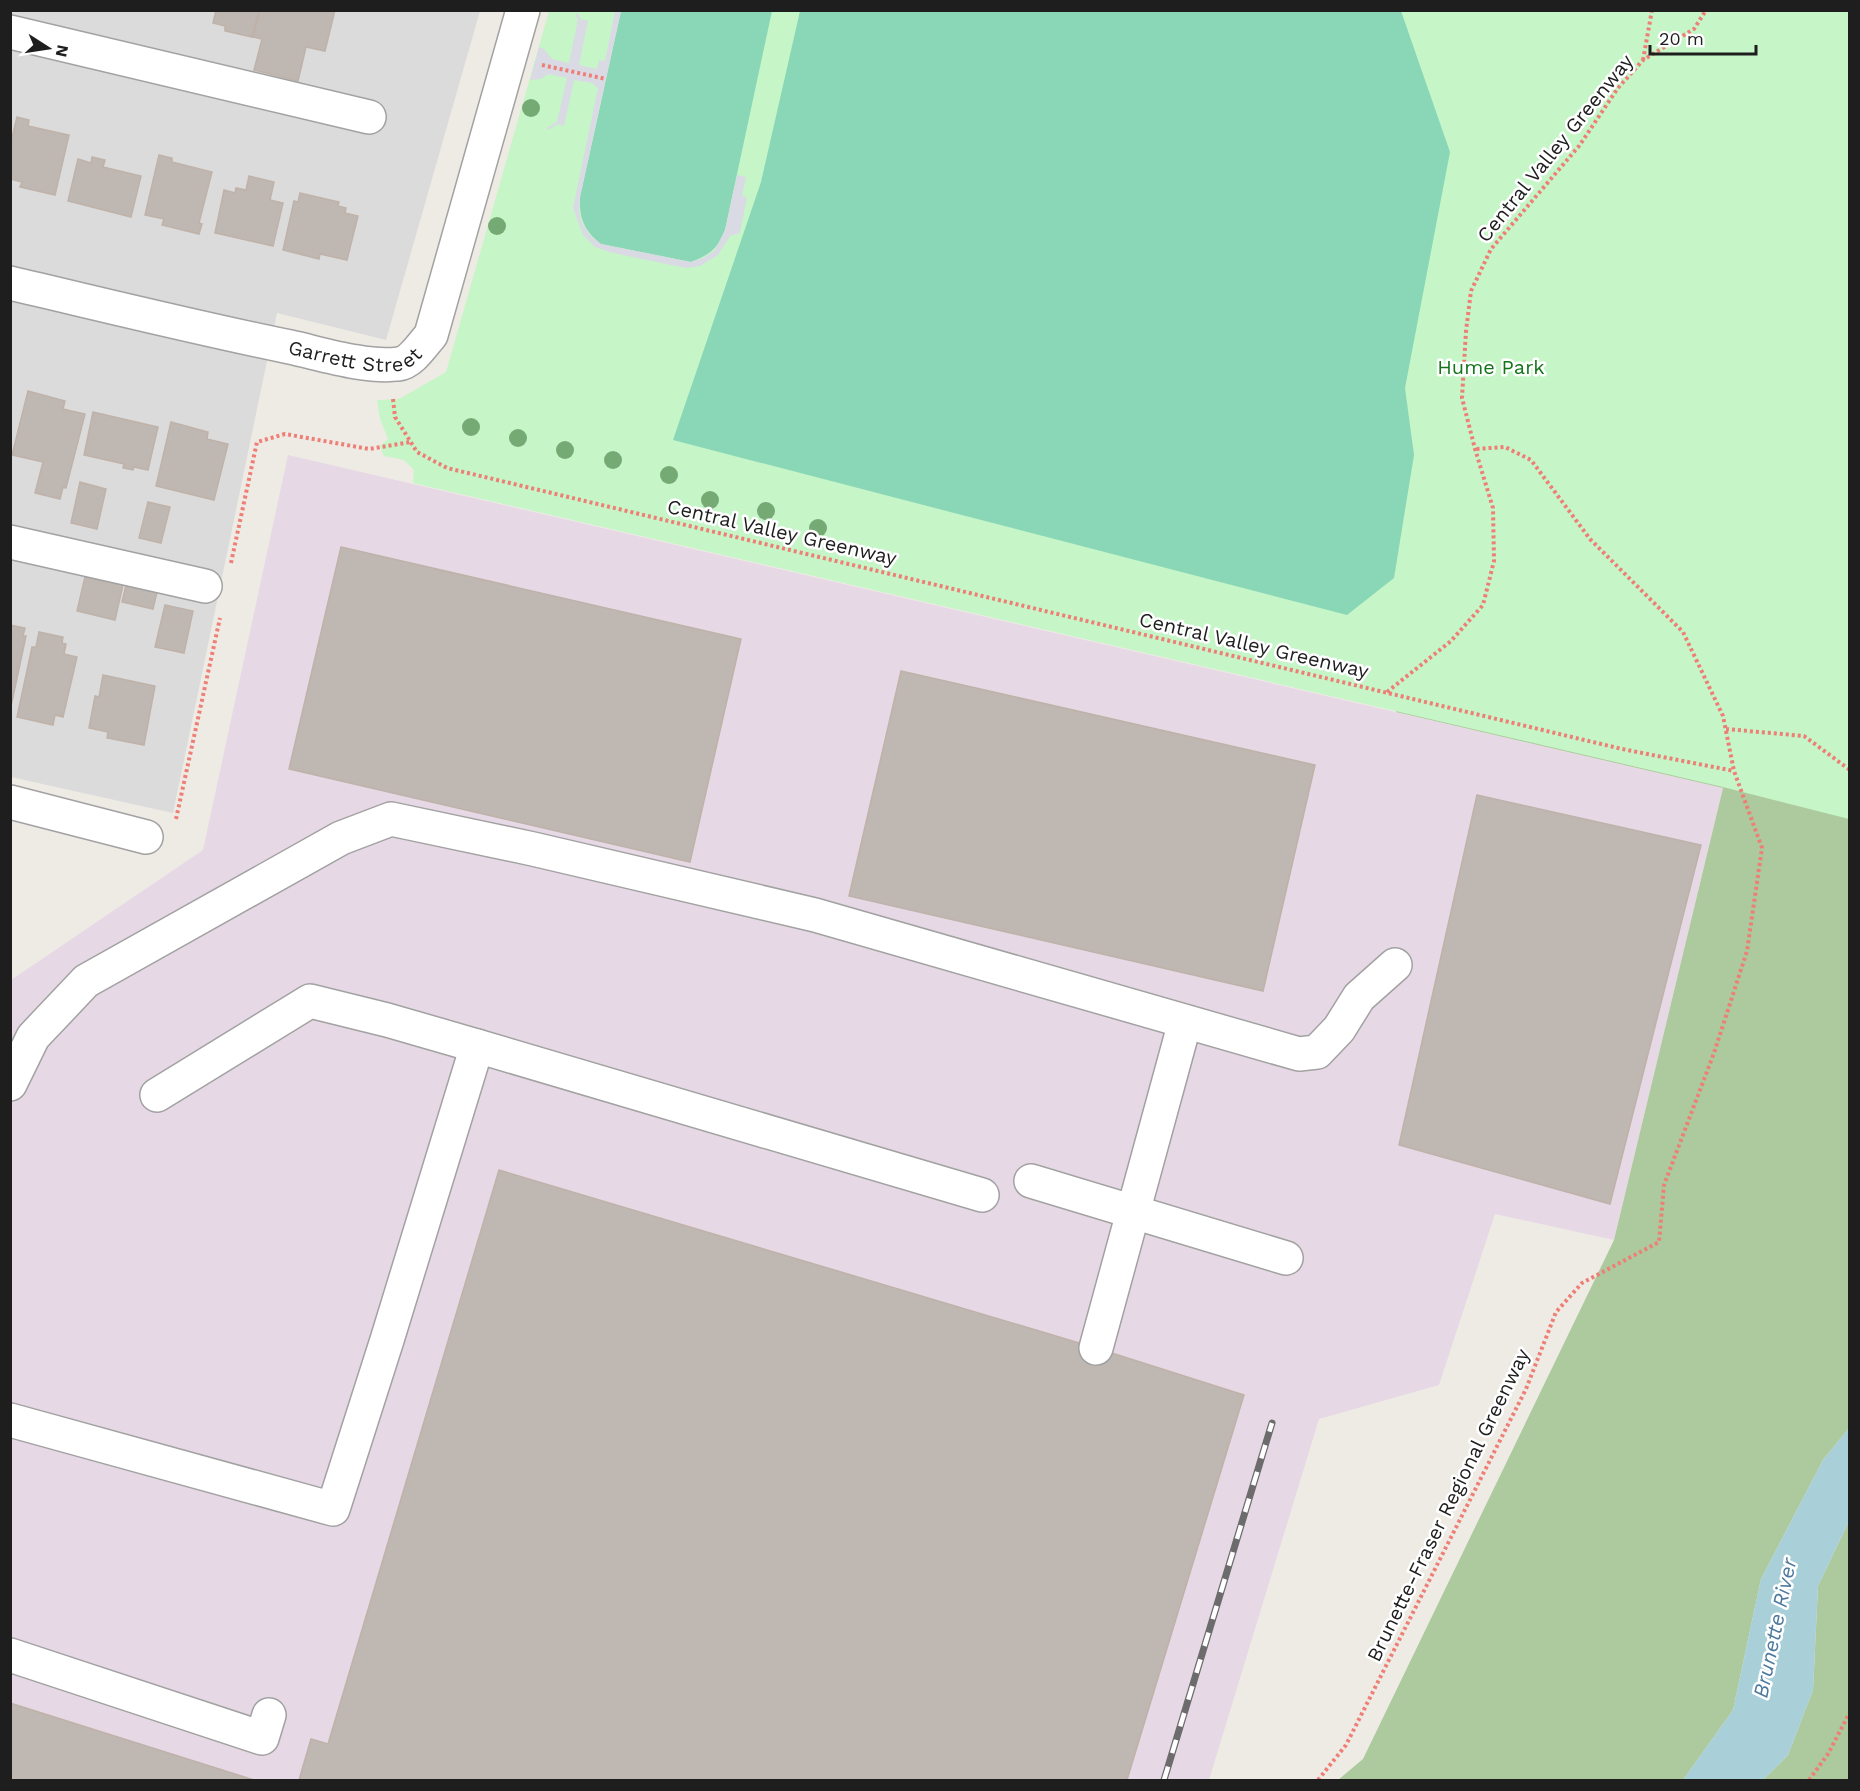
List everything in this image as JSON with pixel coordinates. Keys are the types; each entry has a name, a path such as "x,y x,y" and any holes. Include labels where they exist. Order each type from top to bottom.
{"street":[{"name":"Garrett Street","path":"10,284 321,354 375,364 400,364 418,351 431,334 523,10"},
{"path":"10,32 369,117"},
{"path":"10,542 213,599"},
{"path":"10,802 146,837"},
{"path":"10,1084 33,1037 87,981 340,837 391,819 533,849 814,915 1299,1054 1317,1052 1339,1029 1359,996 1395,965"},
{"path":"157,1095 310,1001 387,1020 982,1195"},
{"path":"1096,1348 1185,1022"},
{"path":"10,1420 333,1509 477,1046"},
{"path":"1031,1181 1286,1258"},
{"path":"10,1655 88,1671 177,1699 262,1738 269,1715"}],"path":[{"path":"1643,60 1652,10"},
{"name":"Central Valley Greenway","path":"393,394 395,417 417,452 447,468 1386,692 1451,641 1484,605 1494,561 1493,508 1462,398 1471,291 1491,249 1579,146 1618,88 1643,60 1694,29 1706,10"},
{"path":"549,66 606,79"},
{"path":"231,567 257,442 285,434 369,449 411,442"},
{"name":"Brunette-Fraser Regional Greenway","path":"1318,1780 1346,1745 1526,1389 1556,1312 1582,1283 1659,1242 1664,1185 1714,1053 1747,951 1762,848 1734,771 1723,716 1683,632 1590,539 1532,460 1505,447 1475,449"},
{"path":"146,837 172,842 213,599"},
{"path":"1386,692 1622,749 1734,771"},
{"path":"1726,729 1803,736 1850,770"},
{"path":"1809,1780 1828,1754 1850,1712"}],"shaded area":[{"path":"11,11 480,11 386,340 277,313 173,813 11,777"},
{"path":"615,11 621,11 580,197 579,211 582,223 590,235 601,244 691,262 715,250 725,230 737,175 746,177 742,196 747,197 740,233 730,236 718,255 700,266 686,268 613,253 595,247 583,235 573,208 598,88 592,83 574,80 564,126 558,124 548,130 547,128 557,122 567,78 548,74 541,79 530,80 539,47 544,49 552,59 569,63 578,19 575,16 577,13 581,19 588,21 579,65 597,69 599,60 605,61"},
{"path":"288,455 1723,788 1614,1240 1495,1214 1439,1385 1319,1419 1209,1780 11,1780 11,980 203,850"}],"green space":[{"name":"Hume Park","path":"549,11 1849,11 1849,819 1723,787 413,483 414,470 404,460 384,456 380,446 388,439 380,419 377,400 399,399 446,372"},
{"path":"621,11 772,11 725,230 712,250 691,262 601,244 590,234 580,211 580,197"},
{"path":"800,11 1401,11 1450,152 1405,388 1414,455 1394,578 1347,615 673,440 761,182"},
{"path":"1849,11 1849,1428 1823,1460 1761,1579 1733,1710 1683,1780 1338,1780 1363,1759 1614,1240 1723,788 1396,712"},
{"path":"1849,1521 1849,1780 1763,1780 1788,1755 1813,1690 1818,1586"}],"water":[{"name":"Brunette River","path":"1849,1428 1849,1521 1818,1586 1813,1690 1788,1755 1763,1780 1683,1780 1733,1710 1761,1579 1823,1460"}],"building":[{"path":"216,10 259,10 252,37 225,31 225,26 213,23"},
{"path":"260,10 335,10 325,51 306,47 298,81 254,70 262,39 253,37"},
{"path":"17,117 29,120 28,126 69,135 55,195 20,187 22,182 10,179 10,146"},
{"path":"159,155 172,158 172,162 212,172 199,223 202,224 199,234 162,225 164,219 145,215"},
{"path":"92,157 105,160 103,167 141,176 131,217 68,201 78,159 91,163"},
{"path":"249,176 274,182 270,200 283,203 273,246 215,233 224,190 235,193 236,188 246,190"},
{"path":"300,193 339,202 338,206 346,208 345,213 358,216 347,260 320,254 319,259 283,250 294,201 298,202"},
{"path":"28,391 65,401 63,409 85,414 66,488 63,487 60,499 35,493 43,462 12,455"},
{"path":"93,412 158,427 148,470 134,467 133,470 123,468 124,464 84,455"},
{"path":"171,422 208,432 207,439 228,444 214,500 156,486"},
{"path":"80,482 106,489 97,529 71,523"},
{"path":"148,502 170,507 161,543 139,538"},
{"path":"341,547 741,639 690,862 289,769"},
{"path":"85,577 123,585 115,620 77,611"},
{"path":"126,585 157,592 153,609 122,602"},
{"path":"165,605 193,611 184,653 155,647"},
{"path":"10,625 25,628 23,636 26,636 10,711"},
{"path":"39,632 63,637 62,643 66,644 64,654 77,657 63,717 55,715 53,725 17,717 32,647 36,647"},
{"path":"901,671 1315,765 1263,991 849,896"},
{"path":"103,675 155,686 144,745 107,738 108,732 89,728 95,696 99,697"},
{"path":"1477,795 1701,845 1610,1204 1399,1145"},
{"path":"499,1170 1096,1348 1244,1395 1127,1780 299,1780 311,1739 328,1744"},
{"path":"10,1703 254,1780 10,1780"}],"railway":[{"path":"1164,1780 1272,1423"}]}
